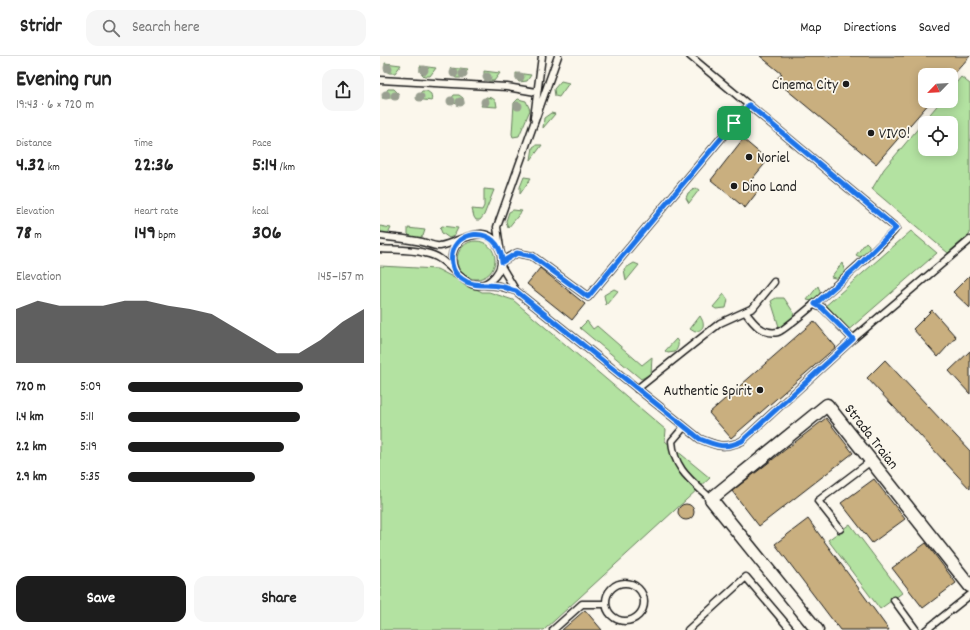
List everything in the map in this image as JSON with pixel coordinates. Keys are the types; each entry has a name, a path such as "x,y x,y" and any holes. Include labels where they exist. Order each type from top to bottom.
{"street":[{"name":"Strada Traian","path":"711,499 827,405 970,586"},
{"path":"711,499 817,630"}],"lane":[{"path":"533,128 536,92 542,56"},
{"path":"475,284 482,284 494,278 501,264 497,227 558,56"},
{"path":"690,56 896,228 862,262 815,304 806,309 780,332 769,333 760,328 746,313"},
{"path":"380,80 508,87 536,92"},
{"path":"501,264 517,253 532,256 588,297 749,105"},
{"path":"380,236 409,240 439,247 464,237 479,234 494,240 501,254"},
{"path":"456,274 451,258 457,242 464,237"},
{"path":"501,264 516,291 684,427 700,439 721,447 732,446 742,441 853,339 970,240"},
{"path":"380,249 426,253 440,259 462,279 475,284 499,286 516,291"},
{"path":"637,389 720,323 746,313 753,308 774,282"},
{"path":"815,304 822,308 853,339"},
{"path":"684,427 672,442 673,456 680,469 711,499"},
{"path":"840,529 818,501 871,461"},
{"path":"688,630 746,577 791,630"},
{"path":"619,584 632,585 637,588 643,600 643,606 637,616 627,621 620,621 610,615 606,604 609,592 619,584"},
{"path":"926,630 970,596"},
{"path":"894,600 916,630"},
{"path":"553,630 582,604 606,604"}],"green space":[{"path":"385,63 401,65 395,73 389,73 385,70"},
{"path":"420,66 436,68 430,76 424,76 420,72"},
{"path":"451,68 468,70 461,78 456,78 452,75"},
{"path":"484,71 500,73 494,81 488,81 484,77"},
{"path":"516,73 531,75 527,81 519,82 516,78"},
{"path":"961,77 970,84 970,234 948,253 872,189 884,169 918,128 918,156 958,156 958,116 928,116 935,108 958,108 958,81"},
{"path":"561,81 569,83 559,97 555,96 554,89"},
{"path":"388,89 394,89 398,93 398,99 382,98"},
{"path":"422,91 427,91 431,94 432,101 416,99"},
{"path":"454,95 459,95 463,98 464,104 448,103"},
{"path":"486,97 492,98 496,101 497,107 481,106"},
{"path":"518,99 526,101 530,110 519,136 513,137 514,103"},
{"path":"551,113 555,114 543,128 544,118"},
{"path":"536,145 542,145 531,160 533,147"},
{"path":"524,177 531,178 520,194 520,187"},
{"path":"696,188 699,190 689,203 686,198 688,193"},
{"path":"484,189 494,190 484,215 480,220 476,220 472,209 482,210 484,206"},
{"path":"513,210 522,211 508,228 506,221 509,212"},
{"path":"380,226 391,228 388,234 380,236"},
{"path":"442,226 458,228 454,236 449,238 442,233 440,228"},
{"path":"408,228 425,230 423,236 415,238 408,234"},
{"path":"911,231 937,253 845,333 823,308"},
{"path":"472,241 480,241 492,250 495,260 492,270 486,276 480,279 472,279 460,270 457,264 457,256 466,244"},
{"path":"866,242 869,245 869,253 860,257 856,255"},
{"path":"634,263 639,265 626,281 624,269"},
{"path":"842,263 845,272 839,279 831,277"},
{"path":"380,266 437,269 482,292 489,292 513,300 666,430 665,441 710,478 544,630 380,630"},
{"path":"818,286 820,297 812,301 807,300"},
{"path":"614,289 618,291 606,305 604,295"},
{"path":"724,294 728,300 726,308 716,309 713,307"},
{"path":"776,298 784,298 794,313 792,320 780,330 771,301"},
{"path":"700,316 703,321 703,326 695,332 690,329"},
{"path":"587,321 593,329 597,326 642,365 652,357 651,374 641,379 580,328"},
{"path":"676,339 678,346 675,352 668,353 665,351"},
{"path":"850,524 902,593 880,609 828,540"}],"building":[{"name":"VIVO!","path":"760,56 970,56 958,69 958,68 918,68 918,108 925,108 876,164 775,80 782,74"},
{"path":"743,139 768,160 748,184 758,191 745,208 711,180"},
{"path":"540,268 585,304 572,320 527,284"},
{"path":"970,275 970,308 953,292"},
{"path":"932,310 956,337 938,357 913,329"},
{"path":"814,321 836,347 731,438 709,413"},
{"path":"970,351 970,394 949,371"},
{"path":"885,360 970,451 970,489 867,378"},
{"path":"826,418 853,453 759,526 732,491"},
{"path":"874,479 905,519 872,543 841,503"},
{"path":"686,504 693,509 694,512 689,519 686,520 679,515 678,512 683,505"},
{"path":"808,519 889,630 840,630 775,544"},
{"path":"926,543 956,583 923,608 892,568"},
{"path":"585,610 602,630 562,630"}],"place":[{"name":"Cinema City","path":"846,84"},
{"name":"VIVO!","path":"871,133"},
{"name":"Noriel","path":"749,157"},
{"name":"Dino Land","path":"734,186"},
{"name":"Authentic Spirit","path":"760,390"}],"route":[{"path":"749,105 896,228 896,230 815,304 822,308 853,339 742,441 732,446 721,447 700,439 516,291 499,286 468,283 462,279 456,274 452,267 451,258 457,242 464,237 471,234 487,236 494,240 498,246 502,262 517,253 532,256 588,297 734,123 749,105"}]}
